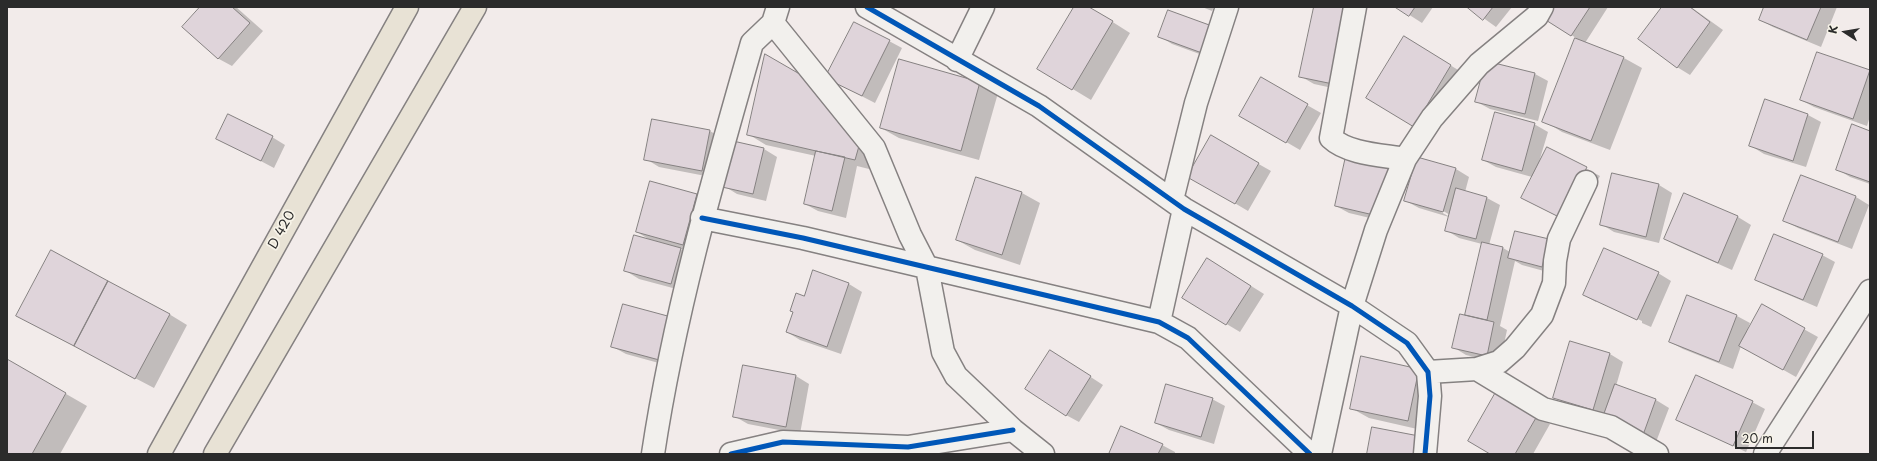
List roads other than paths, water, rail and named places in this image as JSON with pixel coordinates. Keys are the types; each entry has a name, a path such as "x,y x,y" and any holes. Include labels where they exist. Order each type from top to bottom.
{"highway":[{"name":"D 420","path":"158,454 407,7"},
{"path":"215,454 475,7"}],"street":[{"path":"867,7 1040,106 1178,205 1352,306 1407,343 1428,372 1430,396 1425,454"},
{"path":"958,60 984,7"},
{"path":"1158,322 1196,103 1227,7"},
{"path":"1355,7 1331,138 1337,144 1348,149 1405,160"},
{"path":"1320,454 1352,306 1376,230 1405,160 1432,118 1479,64 1537,16 1542,7"},
{"path":"653,454 663,390 702,218 752,43 775,15 874,148 910,235 927,268 943,352 956,376 1013,430 1043,454"},
{"path":"1428,372 1477,369 1498,362 1515,348 1542,315 1554,283 1555,261 1559,239 1586,182"},
{"path":"702,218 803,238 1158,322 1188,338 1310,454"},
{"path":"1765,454 1870,290"},
{"path":"1477,369 1543,409 1611,427 1657,454"},
{"path":"731,454 783,442 908,447 1013,430"}]}
